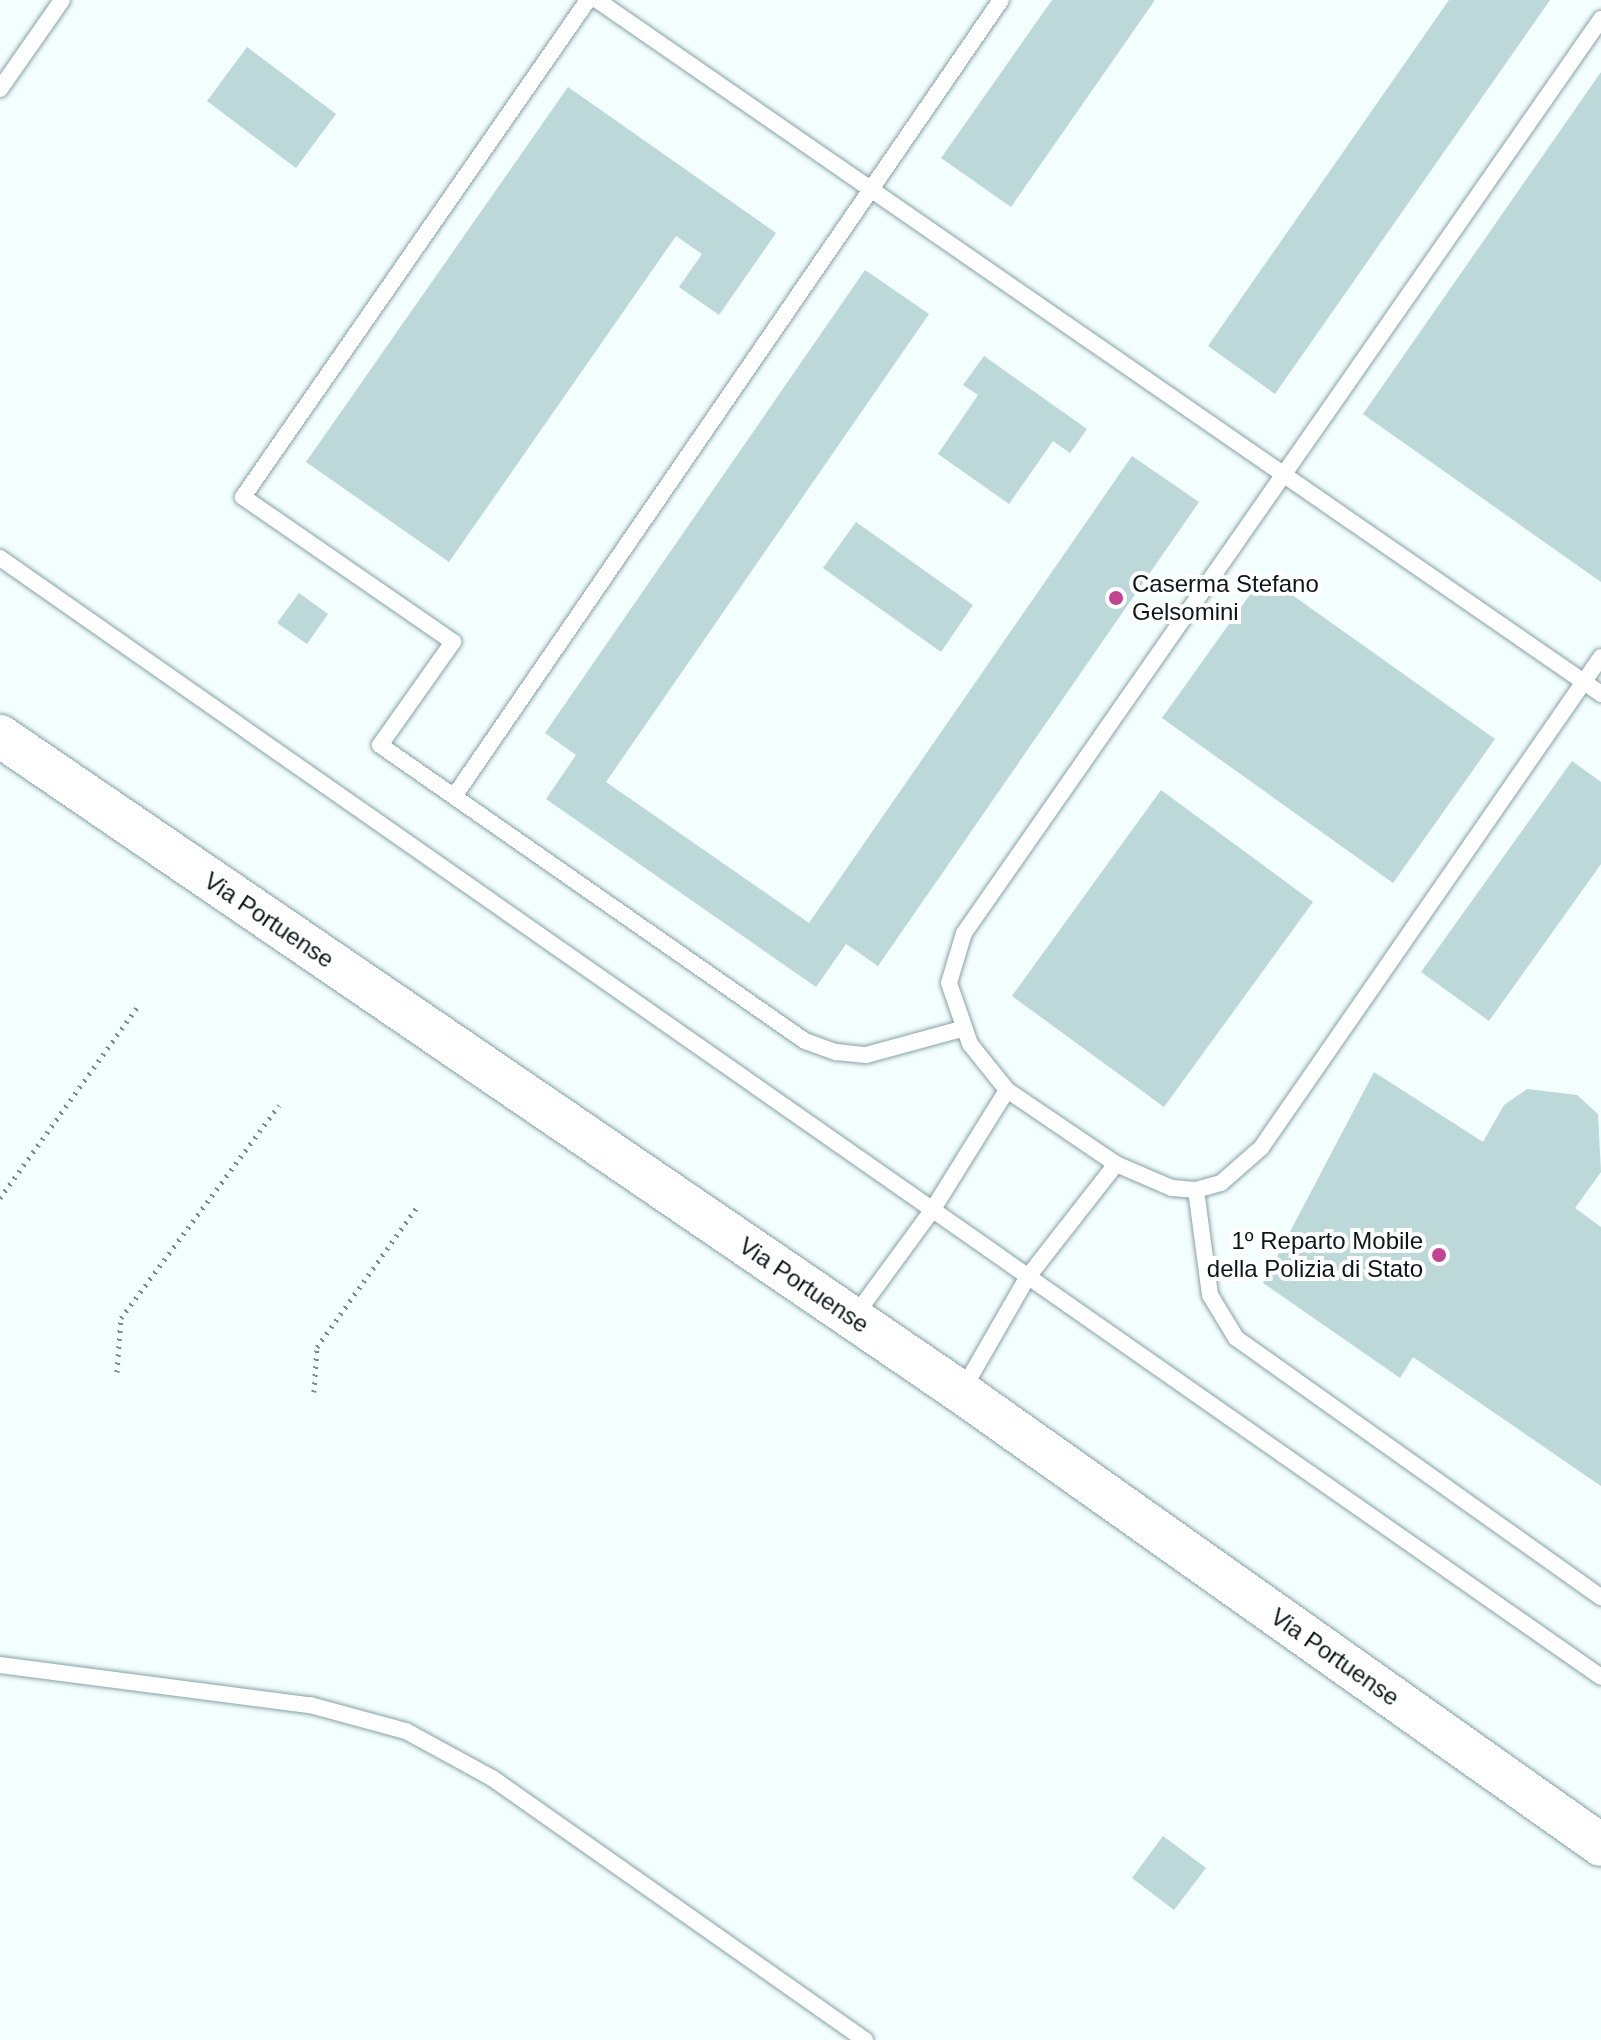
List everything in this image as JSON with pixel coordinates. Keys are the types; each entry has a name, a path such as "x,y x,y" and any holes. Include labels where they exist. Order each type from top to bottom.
{"street":[{"name":"Via Portuense","path":"0,736 961,1392 1601,1845"}],"lane":[{"path":"0,89 62,0"},
{"path":"588,0 243,497 453,642 380,745 805,1041 836,1052 866,1055 962,1029"},
{"path":"597,0 1601,694"},
{"path":"455,795 1001,0"},
{"path":"1601,19 964,933 949,983 962,1029 1007,1090 1116,1164 1153,1183 1196,1190 1233,1175 1261,1148 1601,657"},
{"path":"0,558 1601,1677"},
{"path":"853,1319 933,1209 1007,1090"},
{"path":"961,1392 1027,1278 1116,1164"},
{"path":"1196,1190 1210,1295 1236,1338 1601,1597"},
{"path":"0,1665 310,1705 406,1731 492,1778 865,2040"}],"path":[{"path":"0,1198 138,1006"},
{"path":"117,1372 121,1318 279,1105"},
{"path":"314,1392 317,1347 417,1207"}],"building":[{"path":"1052,0 1155,0 1011,207 941,158"},
{"path":"1449,0 1550,0 1275,394 1208,346"},
{"path":"247,47 336,114 296,168 207,101"},
{"path":"1601,72 1601,582 1363,414"},
{"path":"568,87 776,233 719,315 679,287 702,254 676,236 449,562 306,462"},
{"path":"865,270 929,314 606,782 809,923 1132,456 1199,502 878,966 846,944 816,987 546,799 576,755 545,733"},
{"path":"984,356 1087,429 1070,453 1053,441 1009,504 938,454 978,395 963,385"},
{"path":"856,522 973,605 941,652 823,568"},
{"path":"1264,575 1495,739 1393,883 1162,718"},
{"path":"299,593 328,614 307,644 277,623"},
{"path":"1572,761 1601,782 1601,864 1489,1021 1421,972"},
{"path":"1161,790 1313,902 1164,1107 1012,996"},
{"name":"1º Reparto Mobile della Polizia di Stato","path":"1374,1072 1483,1142 1504,1105 1527,1089 1577,1095 1598,1114 1601,1172 1575,1208 1601,1227 1601,1486 1413,1357 1400,1378 1263,1283"},
{"path":"1163,1836 1206,1868 1174,1910 1132,1878"}],"place":[{"name":"Caserma Stefano Gelsomini","path":"1116,598"},
{"name":"1º Reparto Mobile della Polizia di Stato","path":"1439,1255"}]}
